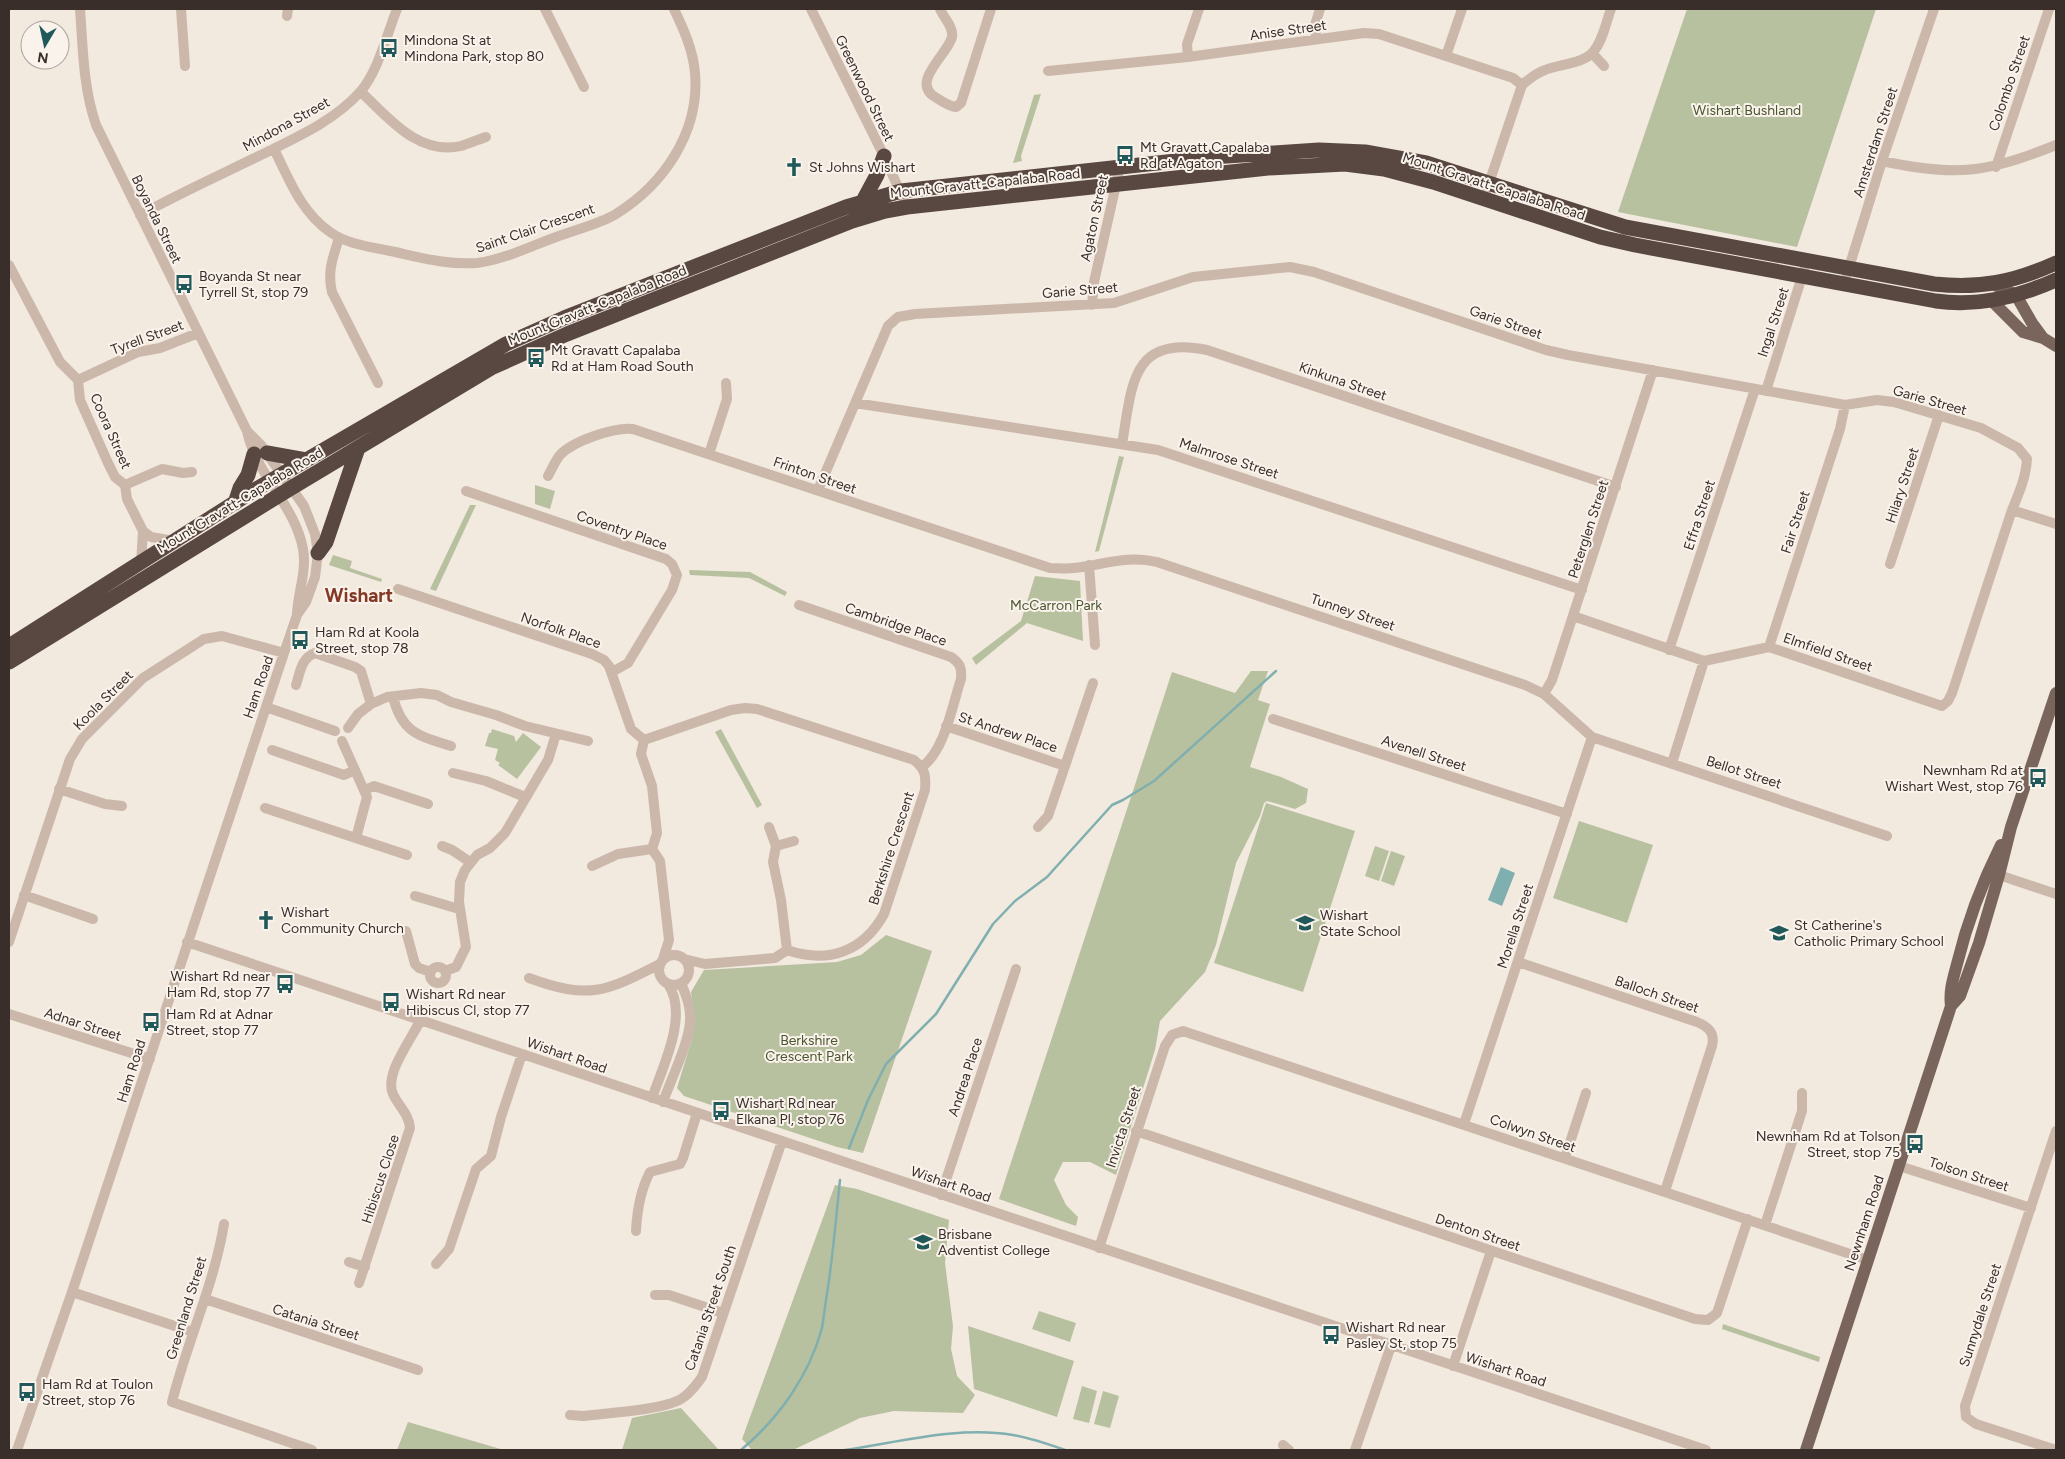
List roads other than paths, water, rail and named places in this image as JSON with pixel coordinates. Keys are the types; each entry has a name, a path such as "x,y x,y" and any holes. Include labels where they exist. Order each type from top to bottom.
{"highway":[{"name":"Mount Gravatt-Capalaba Road","path":"9,646 306,460 522,336 862,201 901,191 1260,154 1344,151 1409,159 1625,227 1934,284 1972,286 1993,284 2025,276 2056,263"},
{"path":"862,201 877,175 884,156"},
{"name":"Mount Gravatt-Capalaba Road","path":"9,662 491,368 526,351 852,221 907,206 1268,168 1345,164 1364,165 1410,175 1600,237 1802,277 1949,303 2016,296 2056,280"},
{"path":"318,553 326,542 358,448"},
{"path":"235,503 240,488 260,454 306,460"}],"main road":[{"path":"1993,284 2016,296 2043,338"},
{"path":"1992,300 2022,332 2043,338 2056,346"},
{"name":"Newnham Road","path":"1806,1450 1951,1006 1960,996 1999,875 2011,827 2056,693"},
{"name":"Newnham Road","path":"1951,1006 1949,994 1963,937 1980,890 2011,827"}],"street":[{"name":"Boyanda Street","path":"80,9 85,84 96,125 247,431 262,445 260,454 276,479"},
{"path":"181,9 185,66"},
{"name":"Mindona Street","path":"140,215 274,149 328,120 360,92 372,72 397,9"},
{"path":"545,9 584,87"},
{"name":"Saint Clair Crescent","path":"274,149 296,194 308,212 317,222 339,238 446,263 478,263 510,254 614,215 659,178 675,158 687,133 694,104 696,74 687,36 674,9"},
{"name":"Greenwood Street","path":"811,9 907,206"},
{"path":"940,9 952,30 952,38 928,77 926,86 929,93 956,107 960,103 991,9"},
{"path":"1188,57 1187,44 1199,9"},
{"path":"1316,40 1315,25 1320,9"},
{"path":"1446,56 1462,9"},
{"path":"1484,198 1522,85 1531,77 1545,70 1580,59 1592,53 1602,36 1611,9"},
{"name":"Amsterdam Street","path":"1845,285 1848,269 1882,161 1934,9"},
{"name":"Colombo Street","path":"1996,167 2049,9"},
{"name":"Anise Street","path":"1048,71 1188,57 1364,33 1379,34 1513,78 1522,85"},
{"path":"1592,53 1604,66"},
{"path":"360,92 409,136 420,142 447,147 460,146 486,136"},
{"path":"1882,161 1936,171 1956,172 1996,167 2056,145"},
{"name":"Agaton Street","path":"1092,305 1094,282 1120,167"},
{"path":"339,238 331,263 329,280 332,292 378,383"},
{"name":"Ingal Street","path":"1766,391 1807,261"},
{"name":"Coora Street","path":"9,265 60,362 78,380 80,400 100,445 115,477 125,484 127,499 143,532 141,564"},
{"name":"Garie Street","path":"818,490 888,326 898,317 915,314 1092,305 1128,300 1170,283 1193,277 1296,268 1314,272 1546,350 1846,405 1877,400 1894,402 1981,428 2005,440 2023,453 2027,459 2027,471 2012,510 1952,693 1948,701 1942,706"},
{"name":"Tyrell Street","path":"78,380 138,352 160,348 198,333"},
{"name":"Kinkuna Street","path":"1122,444 1134,379 1140,366 1149,357 1161,351 1189,346 1207,350 1616,487"},
{"name":"Peterglen Street","path":"1544,694 1552,680 1654,370"},
{"path":"710,454 727,399 726,383"},
{"name":"Effra Street","path":"1669,650 1755,389"},
{"name":"Malmrose Street","path":"855,403 1158,450 1582,590"},
{"name":"Fair Street","path":"1769,646 1840,429 1846,405"},
{"name":"Hilary Street","path":"1890,564 1939,415"},
{"name":"Frinton Street","path":"548,476 560,456 569,448 608,431 623,428 645,432 1050,568 1072,569 1089,566"},
{"path":"125,484 162,469 183,473 192,472"},
{"name":"Ham Road","path":"276,479 285,492 309,514 318,553 314,577 306,602 297,615"},
{"name":"Coventry Place","path":"466,491 666,559 672,564 677,575 672,590 628,663 612,672"},
{"name":"Ham Road","path":"17,1450 72,1292 297,615 298,598 303,576 303,550 285,492"},
{"path":"2012,510 2056,524"},
{"path":"143,532 151,537 174,541"},
{"name":"Tunney Street","path":"1089,566 1127,558 1143,558 1525,684 1544,694 1592,737"},
{"path":"1089,566 1095,645"},
{"name":"Norfolk Place","path":"398,589 592,654 604,660 612,672 631,729 644,740"},
{"name":"Cambridge Place","path":"799,605 951,657 959,662 962,670 961,679 938,749 931,760 922,767"},
{"path":"1573,616 1704,661 1672,763"},
{"name":"Koola Street","path":"9,942 70,759 82,739 144,678 204,638 222,636 284,653"},
{"name":"Elmfield Street","path":"1704,661 1769,646 1942,706"},
{"path":"296,685 304,660 315,653 355,667 361,671 371,704"},
{"name":"St Andrew Place","path":"946,726 1065,766 1093,684"},
{"path":"348,728 358,714 371,704 393,696 421,693 437,695 451,702 496,715 525,726 588,741"},
{"path":"393,696 397,712 408,727 422,736 452,746"},
{"path":"266,707 335,731"},
{"path":"652,1098 672,1041 676,1004 672,991 659,974 669,940 660,862 652,849 657,833 652,786 642,754 644,740 730,710 757,709 914,760 922,767"},
{"name":"Avenell Street","path":"1273,718 1567,814"},
{"path":"406,932 415,964 419,968 431,972 432,980 438,983 445,979 445,971 456,967 466,947 459,909 460,882 470,862 499,840 548,760 556,734"},
{"name":"Bellot Street","path":"1592,737 1887,836"},
{"name":"Morella Street","path":"1464,1124 1592,737"},
{"path":"342,741 365,790 368,801 356,838"},
{"path":"272,750 344,775 355,770"},
{"path":"1038,827 1048,816 1065,766"},
{"name":"Berkshire Crescent","path":"788,950 804,956 838,953 866,939 876,929 884,914 925,790 926,774 922,767"},
{"path":"453,773 486,781 525,797"},
{"path":"365,790 374,786 428,804"},
{"path":"60,789 105,804 122,806"},
{"path":"265,808 407,855"},
{"path":"529,978 560,988 591,992 611,987 642,973 670,956 681,957 704,964 775,958 788,950 781,900 773,862 776,846 769,828"},
{"path":"776,846 794,841"},
{"path":"442,846 470,862"},
{"path":"592,866 618,854 652,849"},
{"path":"1999,875 2056,894"},
{"path":"24,895 93,919"},
{"path":"416,896 459,909"},
{"path":"669,940 688,966 688,974"},
{"name":"Wishart Road","path":"187,942 1706,1450"},
{"name":"Balloch Street","path":"1518,962 1697,1022 1706,1026 1711,1032 1712,1046 1664,1191"},
{"path":"681,983 688,974 704,964"},
{"name":"Andrea Place","path":"941,1195 1016,968"},
{"path":"642,973 665,981 681,983"},
{"path":"664,1102 690,1023 687,999 681,983"},
{"name":"Adnar Street","path":"9,1014 150,1059"},
{"name":"Hibiscus Close","path":"359,1283 410,1128 408,1118 392,1092 391,1076 420,1021"},
{"name":"Invicta Street","path":"1099,1248 1165,1046 1172,1035 1178,1031 1189,1032"},
{"name":"Colwyn Street","path":"1189,1032 1868,1260"},
{"path":"436,1264 449,1249 476,1169 491,1156 500,1117 522,1054"},
{"path":"1565,1158 1586,1093"},
{"path":"1765,1225 1802,1111 1802,1093"},
{"path":"636,1231 637,1210 645,1181 650,1172 680,1164 697,1113"},
{"name":"Denton Street","path":"1136,1131 1694,1319 1708,1320 1717,1312 1748,1219"},
{"name":"Sunnydale Street","path":"2056,1131 1965,1406 1966,1416 1976,1424 2056,1450"},
{"name":"Catania Street South","path":"570,1415 583,1416 667,1405 682,1399 693,1389 702,1377 782,1141"},
{"name":"Tolson Street","path":"1899,1166 2030,1208"},
{"name":"Greenland Street","path":"224,1224 205,1299 172,1402 312,1450"},
{"path":"1453,1366 1491,1250"},
{"path":"348,1262 365,1267"},
{"path":"72,1292 193,1332"},
{"path":"655,1295 669,1295 723,1313"},
{"name":"Catania Street","path":"205,1299 418,1370"},
{"path":"1355,1450 1391,1346"}],"water":[{"path":"1501,867 1515,873 1502,906 1488,900"}],"waterway":[{"path":"849,1148 868,1100 886,1064 936,1014 993,924 1015,901 1047,877 1112,805 1154,781 1276,671"},
{"path":"741,1450 768,1424 791,1395 801,1379 816,1346 822,1328 829,1280 840,1180"},
{"path":"845,1450 929,1436 971,1432 1013,1435 1033,1439 1065,1450"}],"place":[{"name":"Mindona St at Mindona Park, stop 80","path":"389,48"},
{"name":"Mt Gravatt Capalaba Rd at Agaton","path":"1125,155"},
{"name":"St Johns Wishart","path":"794,167"},
{"name":"Boyanda St near Tyrrell St, stop 79","path":"184,284"},
{"name":"Mt Gravatt Capalaba Rd at Ham Road South","path":"536,358"},
{"name":"Ham Rd at Koola Street, stop 78","path":"300,640"},
{"name":"Newnham Rd at Wishart West, stop 76","path":"2038,778"},
{"name":"Wishart Community Church","path":"266,920"},
{"name":"Wishart State School","path":"1305,923"},
{"name":"St Catherine's Catholic Primary School","path":"1779,933"},
{"name":"Wishart Rd near Ham Rd, stop 77","path":"285,984"},
{"name":"Wishart Rd near Hibiscus Cl, stop 77","path":"391,1002"},
{"name":"Ham Rd at Adnar Street, stop 77","path":"151,1022"},
{"name":"Wishart Rd near Elkana Pl, stop 76","path":"721,1111"},
{"name":"Newnham Rd at Tolson Street, stop 75","path":"1915,1144"},
{"name":"Brisbane Adventist College","path":"923,1242"},
{"name":"Wishart Rd near Pasley St, stop 75","path":"1331,1335"},
{"name":"Ham Rd at Toulon Street, stop 76","path":"27,1392"}],"district":[{"name":"Wishart","path":"359,595"}],"park label":[{"name":"Wishart Bushland","path":"1747,110"},
{"name":"McCarron Park","path":"1056,605"},
{"name":"Berkshire Crescent Park","path":"809,1048"}]}
